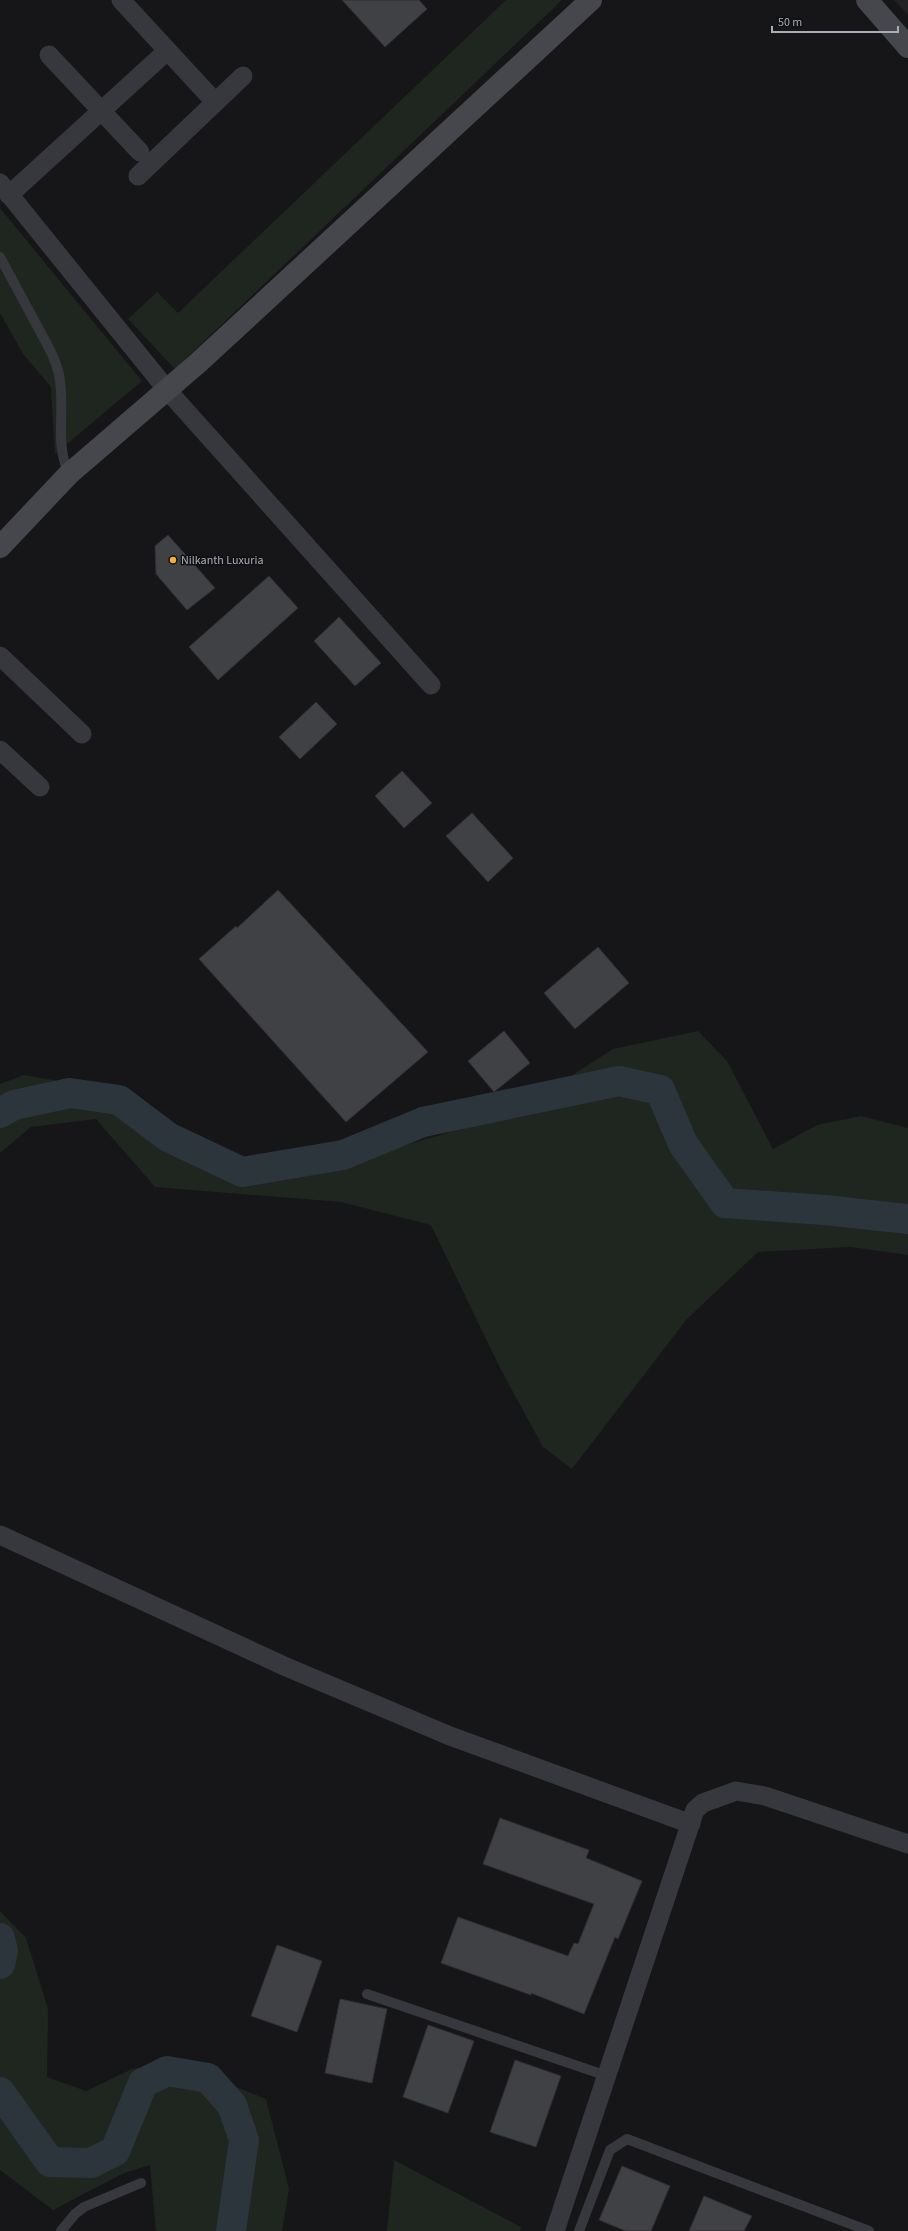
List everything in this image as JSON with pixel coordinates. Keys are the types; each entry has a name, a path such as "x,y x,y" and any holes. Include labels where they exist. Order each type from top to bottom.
{"street":[{"path":"121,0 215,102"},
{"path":"2,542 70,474 168,391 591,0"},
{"path":"867,0 908,47"},
{"path":"167,51 101,111 5,189 168,391 431,685"},
{"path":"49,55 140,152"},
{"path":"138,176 243,76"},
{"path":"0,656 82,734"},
{"path":"0,750 40,787"},
{"path":"0,1535 284,1666 436,1730 690,1824"},
{"path":"555,2231 695,1810 703,1803 736,1791 765,1796 908,1844"}],"lane":[{"path":"0,257 51,352 59,374 62,399 62,459 70,474"},
{"path":"367,1994 607,2076"},
{"path":"582,2230 610,2150 627,2139 869,2231"},
{"path":"61,2231 75,2214 84,2207 141,2183"}],"shaded area":[{"path":"506,0 562,0 175,369 128,319 157,292 178,313"},
{"path":"894,0 908,0 908,15"},
{"path":"0,208 142,381 55,454 51,387 23,354 0,313"},
{"path":"698,1031 727,1061 773,1149 817,1125 861,1116 908,1128 908,1255 851,1247 758,1252 686,1320 572,1469 543,1447 500,1368 431,1225 341,1202 155,1187 96,1119 31,1127 0,1153 0,1084 24,1075 111,1090 161,1150 239,1179 299,1171 402,1146 510,1115 613,1049"},
{"path":"0,1911 26,1938 48,2009 47,2077 86,2091 132,2069 175,2062 266,2099 289,2189 282,2231 156,2231 150,2165 124,2173 53,2210 0,2170"},
{"path":"394,2160 521,2227 520,2231 387,2231"}],"building":[{"path":"342,0 419,0 427,9 385,47"},
{"name":"Nilkanth Luxuria","path":"168,535 215,588 187,610 156,574 155,546"},
{"path":"269,576 298,608 218,680 189,647"},
{"path":"339,617 381,663 355,686 314,641"},
{"path":"316,702 337,724 300,759 279,737"},
{"path":"402,771 432,803 404,828 375,796"},
{"path":"472,813 513,858 488,882 446,836"},
{"path":"278,890 428,1052 346,1122 199,959 236,926 237,928"},
{"path":"598,947 629,983 575,1029 544,993"},
{"path":"504,1031 530,1063 494,1092 468,1061"},
{"path":"500,1818 589,1850 586,1858 642,1881 618,1939 615,1937 584,2014 531,1993 531,1995 441,1963 458,1917 568,1956 574,1943 578,1944 594,1904 483,1864"},
{"path":"277,1945 322,1961 297,2032 251,2016"},
{"path":"340,1999 387,2009 372,2083 325,2073"},
{"path":"428,2025 474,2041 448,2113 403,2097"},
{"path":"515,2060 561,2076 536,2147 490,2132"},
{"path":"622,2166 670,2186 651,2231 626,2231 599,2220"},
{"path":"704,2196 752,2216 744,2231 689,2231"}],"waterway":[{"path":"0,1113 14,1105 70,1093 119,1100 168,1137 242,1172 343,1155 423,1122 619,1081 660,1090 683,1144 725,1203 825,1210 908,1219"},
{"path":"0,1938 3,1951 0,1964"},
{"path":"0,2092 50,2162 91,2163 115,2151 143,2083 167,2071 208,2078 232,2105 244,2140 231,2231"}],"place":[{"name":"Nilkanth Luxuria","path":"173,560"}]}
